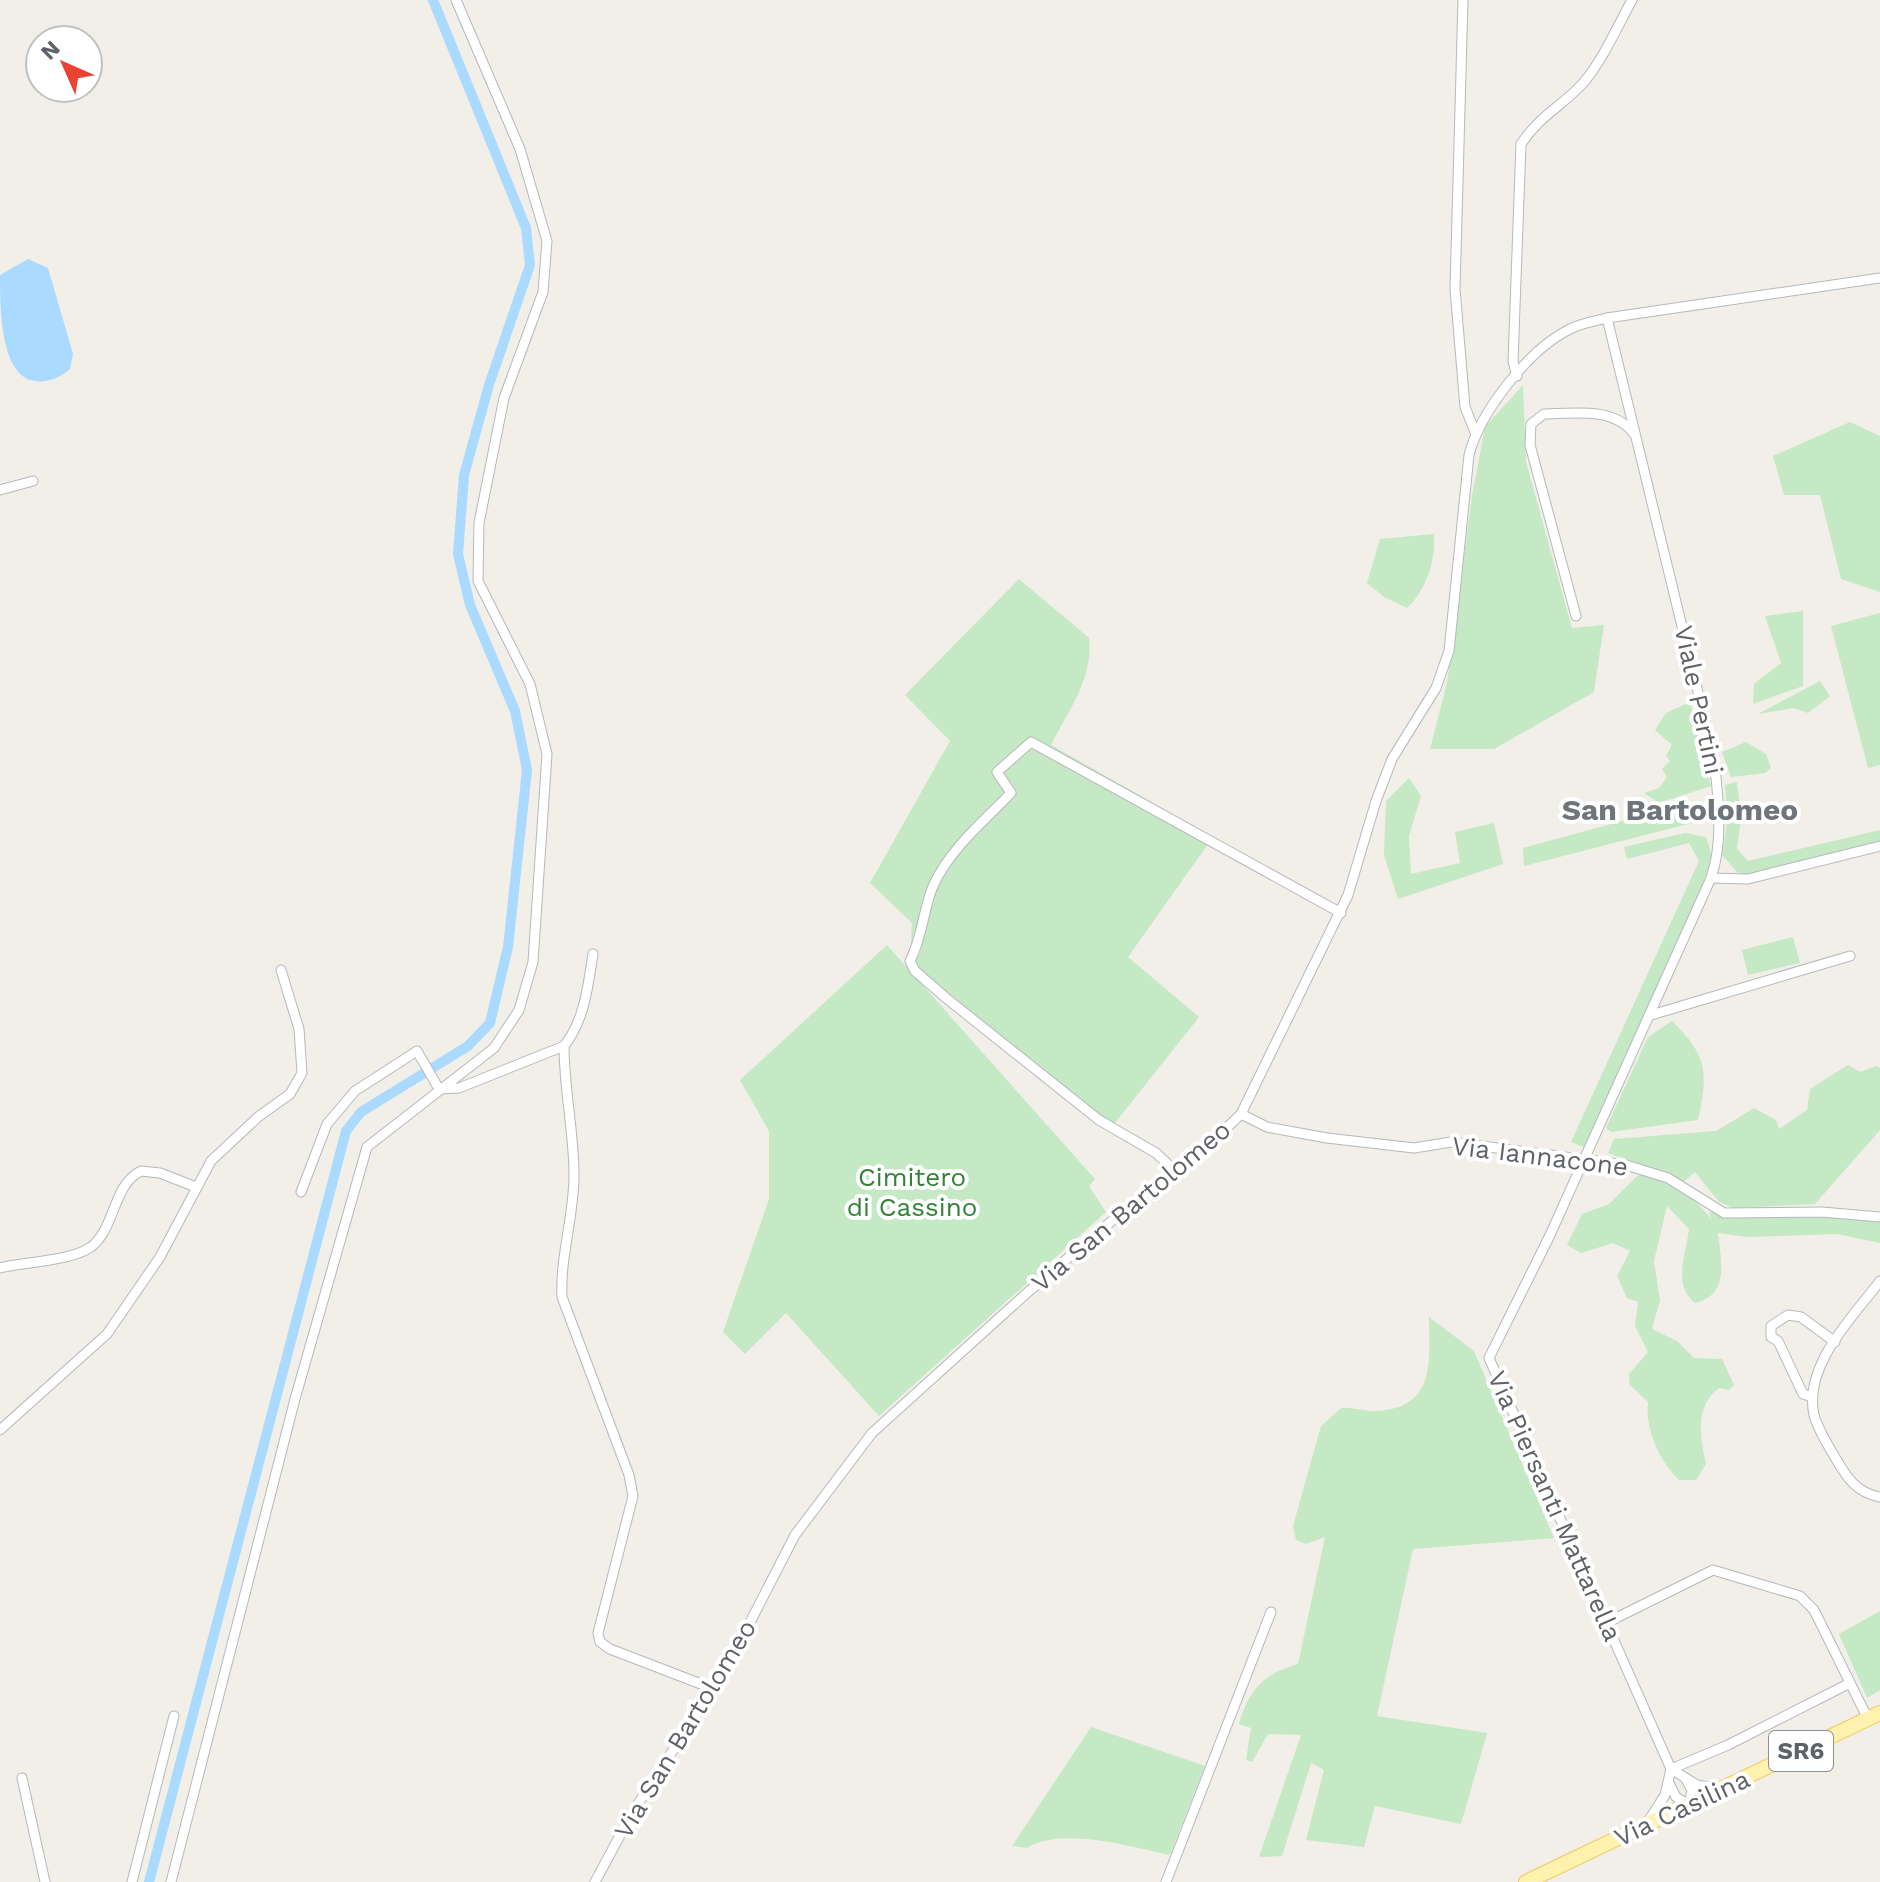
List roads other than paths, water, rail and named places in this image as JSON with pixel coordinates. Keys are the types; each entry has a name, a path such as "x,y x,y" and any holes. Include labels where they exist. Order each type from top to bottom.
{"main road":[{"name":"Via Casilina","path":"1526,1882 1874,1716"}],"street":[{"path":"171,1882 295,1399 367,1147 439,1089 481,1061 505,1034 519,1010 533,962 547,754 530,684 478,581 478,567 479,523 504,398 543,292 547,241 520,149 456,0"},
{"path":"1463,0 1455,289 1465,407 1475,432"},
{"path":"1517,376 1513,361 1521,144 1535,121 1575,91 1592,72 1632,0"},
{"path":"1475,432 1488,410 1517,376 1556,337 1571,328 1607,318 1880,278"},
{"name":"Viale Pertini","path":"1584,1159 1711,878 1719,814 1714,758 1607,318"},
{"path":"1576,616 1530,445 1531,424 1544,414 1602,414 1627,424 1639,440"},
{"name":"Via San Bartolomeo","path":"595,1882 632,1813 714,1689 795,1535 872,1433 1028,1292 1173,1169 1211,1143 1241,1114 1341,913 1392,759 1436,688 1449,651 1469,455 1475,432"},
{"path":"0,490 33,481"},
{"path":"1173,1169 1156,1153 1099,1120 946,998 915,971 910,961 920,941 933,886 953,852 1011,793 997,772 1031,742 1341,913"},
{"path":"1711,878 1748,879 1880,846"},
{"path":"439,1089 459,1088 564,1046 572,1036 586,1002 593,954"},
{"path":"1651,1015 1850,956"},
{"path":"0,1430 107,1334 160,1257 216,1155 258,1117 290,1094 302,1073 299,1029 281,970"},
{"path":"564,1046 564,1088 574,1173 572,1212 561,1274 562,1297 629,1475 633,1496 598,1633 600,1642 610,1649 714,1689"},
{"path":"301,1192 327,1124 355,1091 417,1051 439,1089"},
{"name":"Via Iannacone","path":"1241,1114 1267,1127 1297,1134 1414,1148 1451,1142 1653,1171 1724,1213 1822,1212 1880,1217"},
{"name":"Via Piersanti Mattarella","path":"1584,1159 1489,1358 1671,1769"},
{"path":"0,1268 79,1252 93,1245 128,1182 141,1171 160,1173 196,1187"},
{"path":"1880,1281 1820,1367 1812,1397 1816,1420 1848,1478 1862,1492 1880,1497"},
{"path":"1812,1397 1803,1394 1778,1341 1771,1337 1771,1326 1788,1315 1801,1317 1835,1342"},
{"path":"1608,1622 1700,1575 1723,1571 1800,1596 1807,1601 1850,1683 1874,1716"},
{"path":"1166,1882 1271,1612"},
{"path":"1671,1769 1728,1745 1850,1683"},
{"path":"132,1882 174,1716"},
{"path":"1671,1769 1686,1779 1722,1789"},
{"path":"1644,1826 1659,1807 1671,1769"},
{"path":"22,1778 45,1882"},
{"path":"1669,1783 1676,1797 1689,1805 1692,1790 1686,1779"}],"water":[{"path":"28,259 48,268 73,354 70,369 46,381 30,380 20,374 7,351 4,335 0,275"}],"waterway":[{"path":"149,1882 346,1131 361,1112 468,1046 490,1023 508,947 527,770 515,711 470,605 458,554 464,475 489,385 530,265 526,228 433,0"}],"district":[{"name":"San Bartolomeo","path":"1680,810"}],"park label":[{"name":"Cimitero di Cassino","path":"912,1192"}]}
